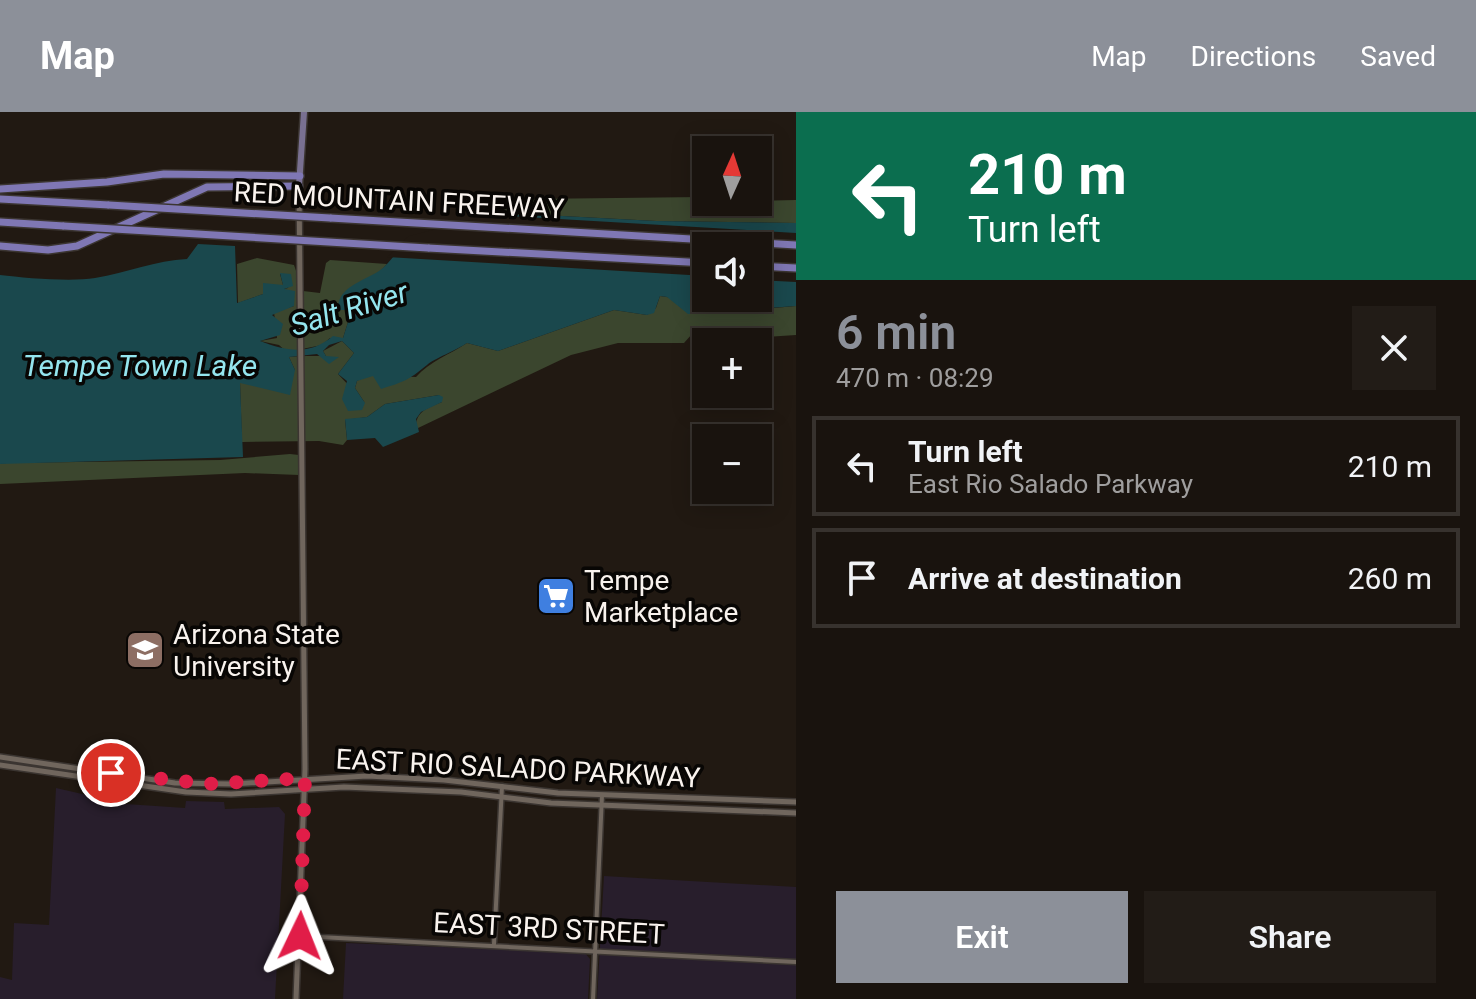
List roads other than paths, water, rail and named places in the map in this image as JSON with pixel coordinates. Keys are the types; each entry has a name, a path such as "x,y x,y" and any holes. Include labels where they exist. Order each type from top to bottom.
{"highway":[{"path":"0,189 182,173 300,176"},
{"path":"0,246 48,250 77,246 207,187 299,186"},
{"name":"RED MOUNTAIN FREEWAY","path":"0,199 796,245"},
{"name":"RED MOUNTAIN FREEWAY","path":"0,222 692,262"},
{"path":"772,267 796,268"}],"main road":[{"path":"296,999 305,789 299,201 304,112"},
{"name":"EAST RIO SALADO PARKWAY","path":"0,757 175,783 232,784 305,778 376,777 602,795 796,802"},
{"name":"EAST RIO SALADO PARKWAY","path":"0,765 186,792 418,789 602,805 796,813"}],"street":[{"path":"494,944 502,786"},
{"path":"593,999 602,795"},
{"name":"EAST 3RD STREET","path":"300,936 595,949 796,962"}],"water":[{"path":"525,214 656,221 796,223 796,306 772,308 772,232 692,232 692,312 715,312 688,314 667,297 660,296 654,313 647,315 614,310 498,351 467,343 406,380 381,389 373,376 357,381 355,388 365,403 362,410 348,411 342,399 347,381 338,374 354,353 342,341 329,345 323,351 326,356 339,357 329,364 317,354 289,357 295,370 290,395 240,383 243,457 0,464 0,275 61,280 95,278 187,259 198,244 235,246 237,303 263,294 263,283 283,285 280,273 291,274 293,286 284,289 295,291 294,306 272,315 283,324 280,335 260,341 288,349 306,349 333,336 343,338 349,319 346,310 338,310 346,290 383,268 410,240 483,220"},
{"path":"439,395 443,397 442,402 421,412 416,419 419,432 383,447 375,438 347,440 345,419 367,417 385,404"}],"place":[{"name":"Tempe Marketplace","path":"556,596"},
{"name":"Arizona State University","path":"145,650"}],"water label":[{"name":"Salt River","path":"349,309"},
{"name":"Tempe Town Lake","path":"140,366"}]}
